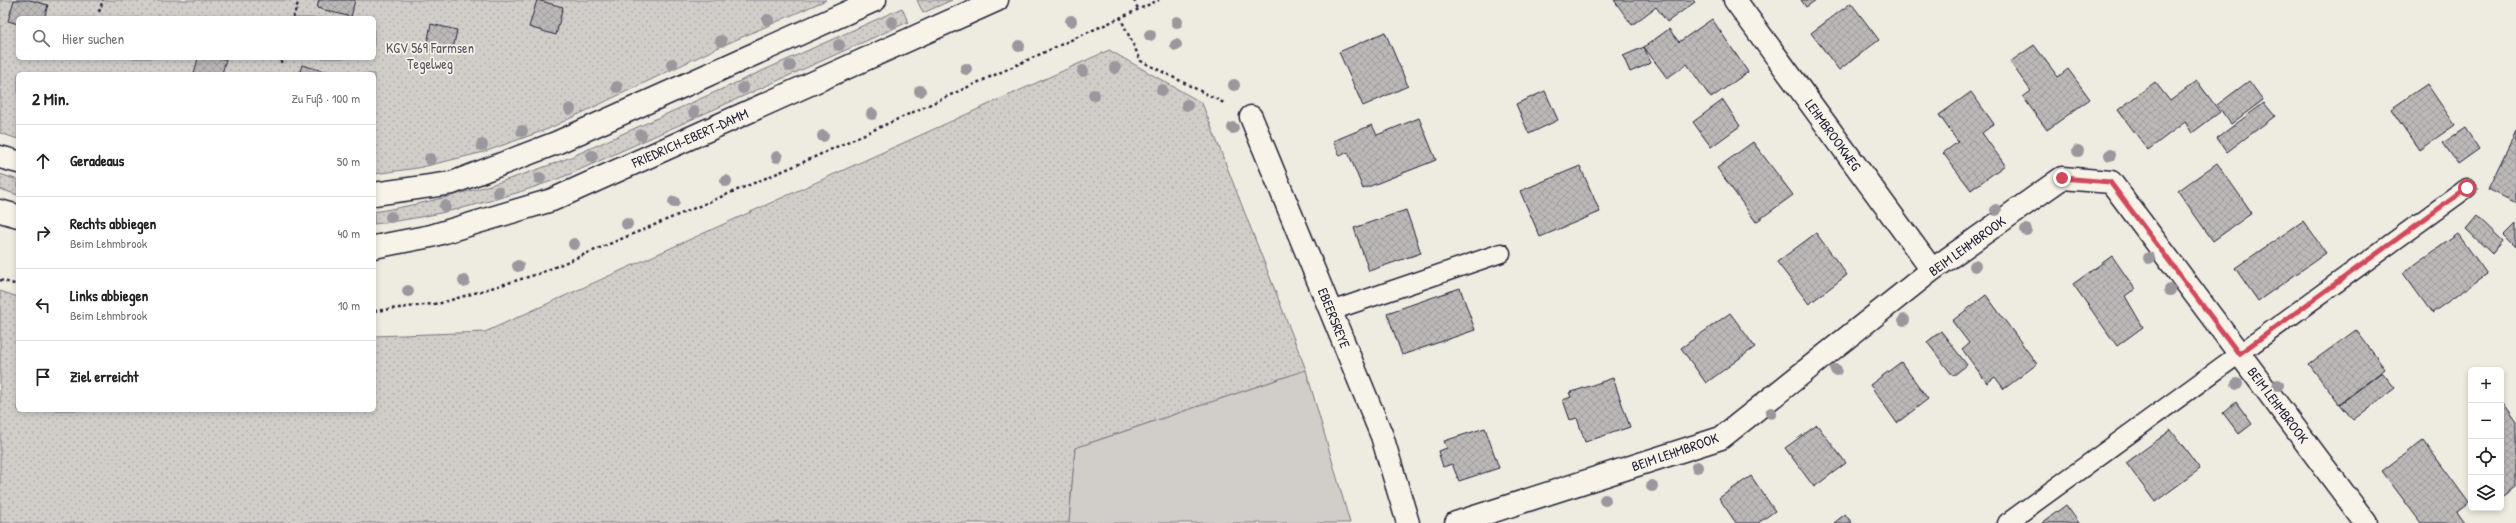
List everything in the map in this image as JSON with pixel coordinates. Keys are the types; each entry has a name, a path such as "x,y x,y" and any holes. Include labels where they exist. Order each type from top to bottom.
{"street":[{"path":"376,194 452,183 556,143 874,0"},
{"name":"FRIEDRICH-EBERT-DAMM","path":"376,247 431,236 552,200 997,0"},
{"name":"LEHMBROOKWEG","path":"1735,0 1932,270"},
{"name":"EBEERSREYE","path":"1251,117 1382,436 1408,523"},
{"path":"0,158 16,162"},
{"name":"BEIM LEHMBROOK","path":"1456,523 1721,438 1932,270 2062,178 2110,182 2366,523"},
{"path":"0,211 16,215"}],"lane":[{"path":"2007,523 2467,188"},
{"path":"1331,311 1501,253"}],"path":[{"path":"99,12 102,0"},
{"path":"294,16 299,0"},
{"path":"1134,0 1138,9"},
{"path":"376,311 442,303 538,274 800,164 1158,0"},
{"path":"1120,17 1141,61 1251,117"},
{"path":"0,280 16,284"}],"green space":[{"name":"KGV 569 Farmsen Tegelweg","path":"0,0 826,0 715,49 548,129 484,152 418,168 376,174 376,72 16,72 16,138 0,133"},
{"path":"917,0 952,0 923,13"},
{"path":"902,8 908,22 568,175 521,192 472,206 399,221 376,224 376,212 399,208 474,190 523,175 571,157"},
{"path":"1109,50 1202,103 1306,370 1075,448 1069,523 0,523 0,291 16,296 16,412 376,412 376,336 485,332"},
{"path":"0,174 16,179 16,194 0,189"},
{"path":"1306,370 1350,523 1069,523 1075,448"}],"building":[{"path":"14,0 30,0 48,5 45,16 16,16 16,23 8,21"},
{"path":"319,0 355,0 351,16 317,8"},
{"path":"537,0 563,7 556,35 529,27"},
{"path":"1614,0 1693,0 1695,2 1667,22 1656,7 1632,25"},
{"path":"1801,0 1816,0 1806,7"},
{"path":"1851,3 1879,40 1839,70 1811,33"},
{"path":"1712,19 1748,72 1711,98 1687,64 1667,78 1644,47 1669,29 1679,42"},
{"path":"431,24 457,30 452,54 426,49"},
{"path":"1385,32 1408,86 1363,106 1339,52"},
{"path":"2034,45 2058,77 2068,69 2090,99 2047,130 2023,97 2031,91 2010,62"},
{"path":"1644,47 1651,63 1630,72 1623,56"},
{"path":"198,60 226,60 223,72 194,72"},
{"path":"302,65 327,72 300,72"},
{"path":"2197,81 2220,112 2192,133 2185,122 2148,150 2118,110 2155,82 2170,101"},
{"path":"2249,81 2263,100 2231,124 2217,105"},
{"path":"2427,84 2455,125 2419,150 2391,109"},
{"path":"1545,91 1558,120 1529,134 1516,104"},
{"path":"1971,92 1994,124 1982,133 2005,165 1971,190 1943,153 1958,142 1939,115"},
{"path":"1723,100 1740,126 1711,147 1693,122"},
{"path":"2264,103 2275,116 2227,152 2217,138"},
{"path":"1419,118 1436,160 1363,189 1348,152 1340,156 1333,141 1372,125 1377,135"},
{"path":"2465,128 2479,149 2458,164 2443,143"},
{"path":"2516,131 2516,203 2488,189"},
{"path":"1753,142 1793,195 1756,222 1717,168"},
{"path":"2217,163 2252,213 2213,241 2178,191"},
{"path":"1580,166 1600,212 1540,237 1520,191"},
{"path":"1406,210 1421,253 1369,271 1354,228"},
{"path":"2477,216 2503,241 2492,254 2466,229"},
{"path":"2303,221 2326,253 2258,301 2235,268"},
{"path":"2516,223 2516,247 2504,235"},
{"path":"1816,233 1847,275 1809,304 1777,262"},
{"path":"2458,234 2487,274 2432,313 2403,273"},
{"path":"2112,256 2135,289 2125,296 2143,327 2117,346 2073,284"},
{"path":"1460,288 1475,330 1402,355 1387,313"},
{"path":"1986,295 2037,364 2004,389 1995,377 1987,383 1962,349 1969,343 1952,321"},
{"path":"1730,313 1755,347 1706,383 1681,348"},
{"path":"2356,330 2385,369 2339,404 2309,364"},
{"path":"1941,331 1967,365 1953,376 1927,342"},
{"path":"1901,362 1928,399 1897,423 1870,385"},
{"path":"2382,372 2395,388 2353,420 2340,404"},
{"path":"1613,378 1630,427 1585,442 1577,418 1570,420 1563,400 1571,397 1569,393"},
{"path":"2236,402 2252,424 2239,434 2223,413"},
{"path":"2504,404 2516,421 2516,487 2504,496"},
{"path":"1817,425 1846,463 1814,487 1785,448"},
{"path":"1485,428 1499,468 1459,481 1452,464 1443,467 1438,451 1447,448 1444,441"},
{"path":"2171,430 2200,469 2155,502 2126,463"},
{"path":"2423,440 2468,502 2468,504 2457,512 2465,523 2421,523 2382,471"},
{"path":"1751,476 1775,511 1758,523 1736,523 1719,498"},
{"path":"2066,505 2079,523 2042,523"},
{"path":"1845,514 1852,523 1834,523"}],"route":[{"path":"2062,178 2110,182 2239,354 2467,188"}]}
